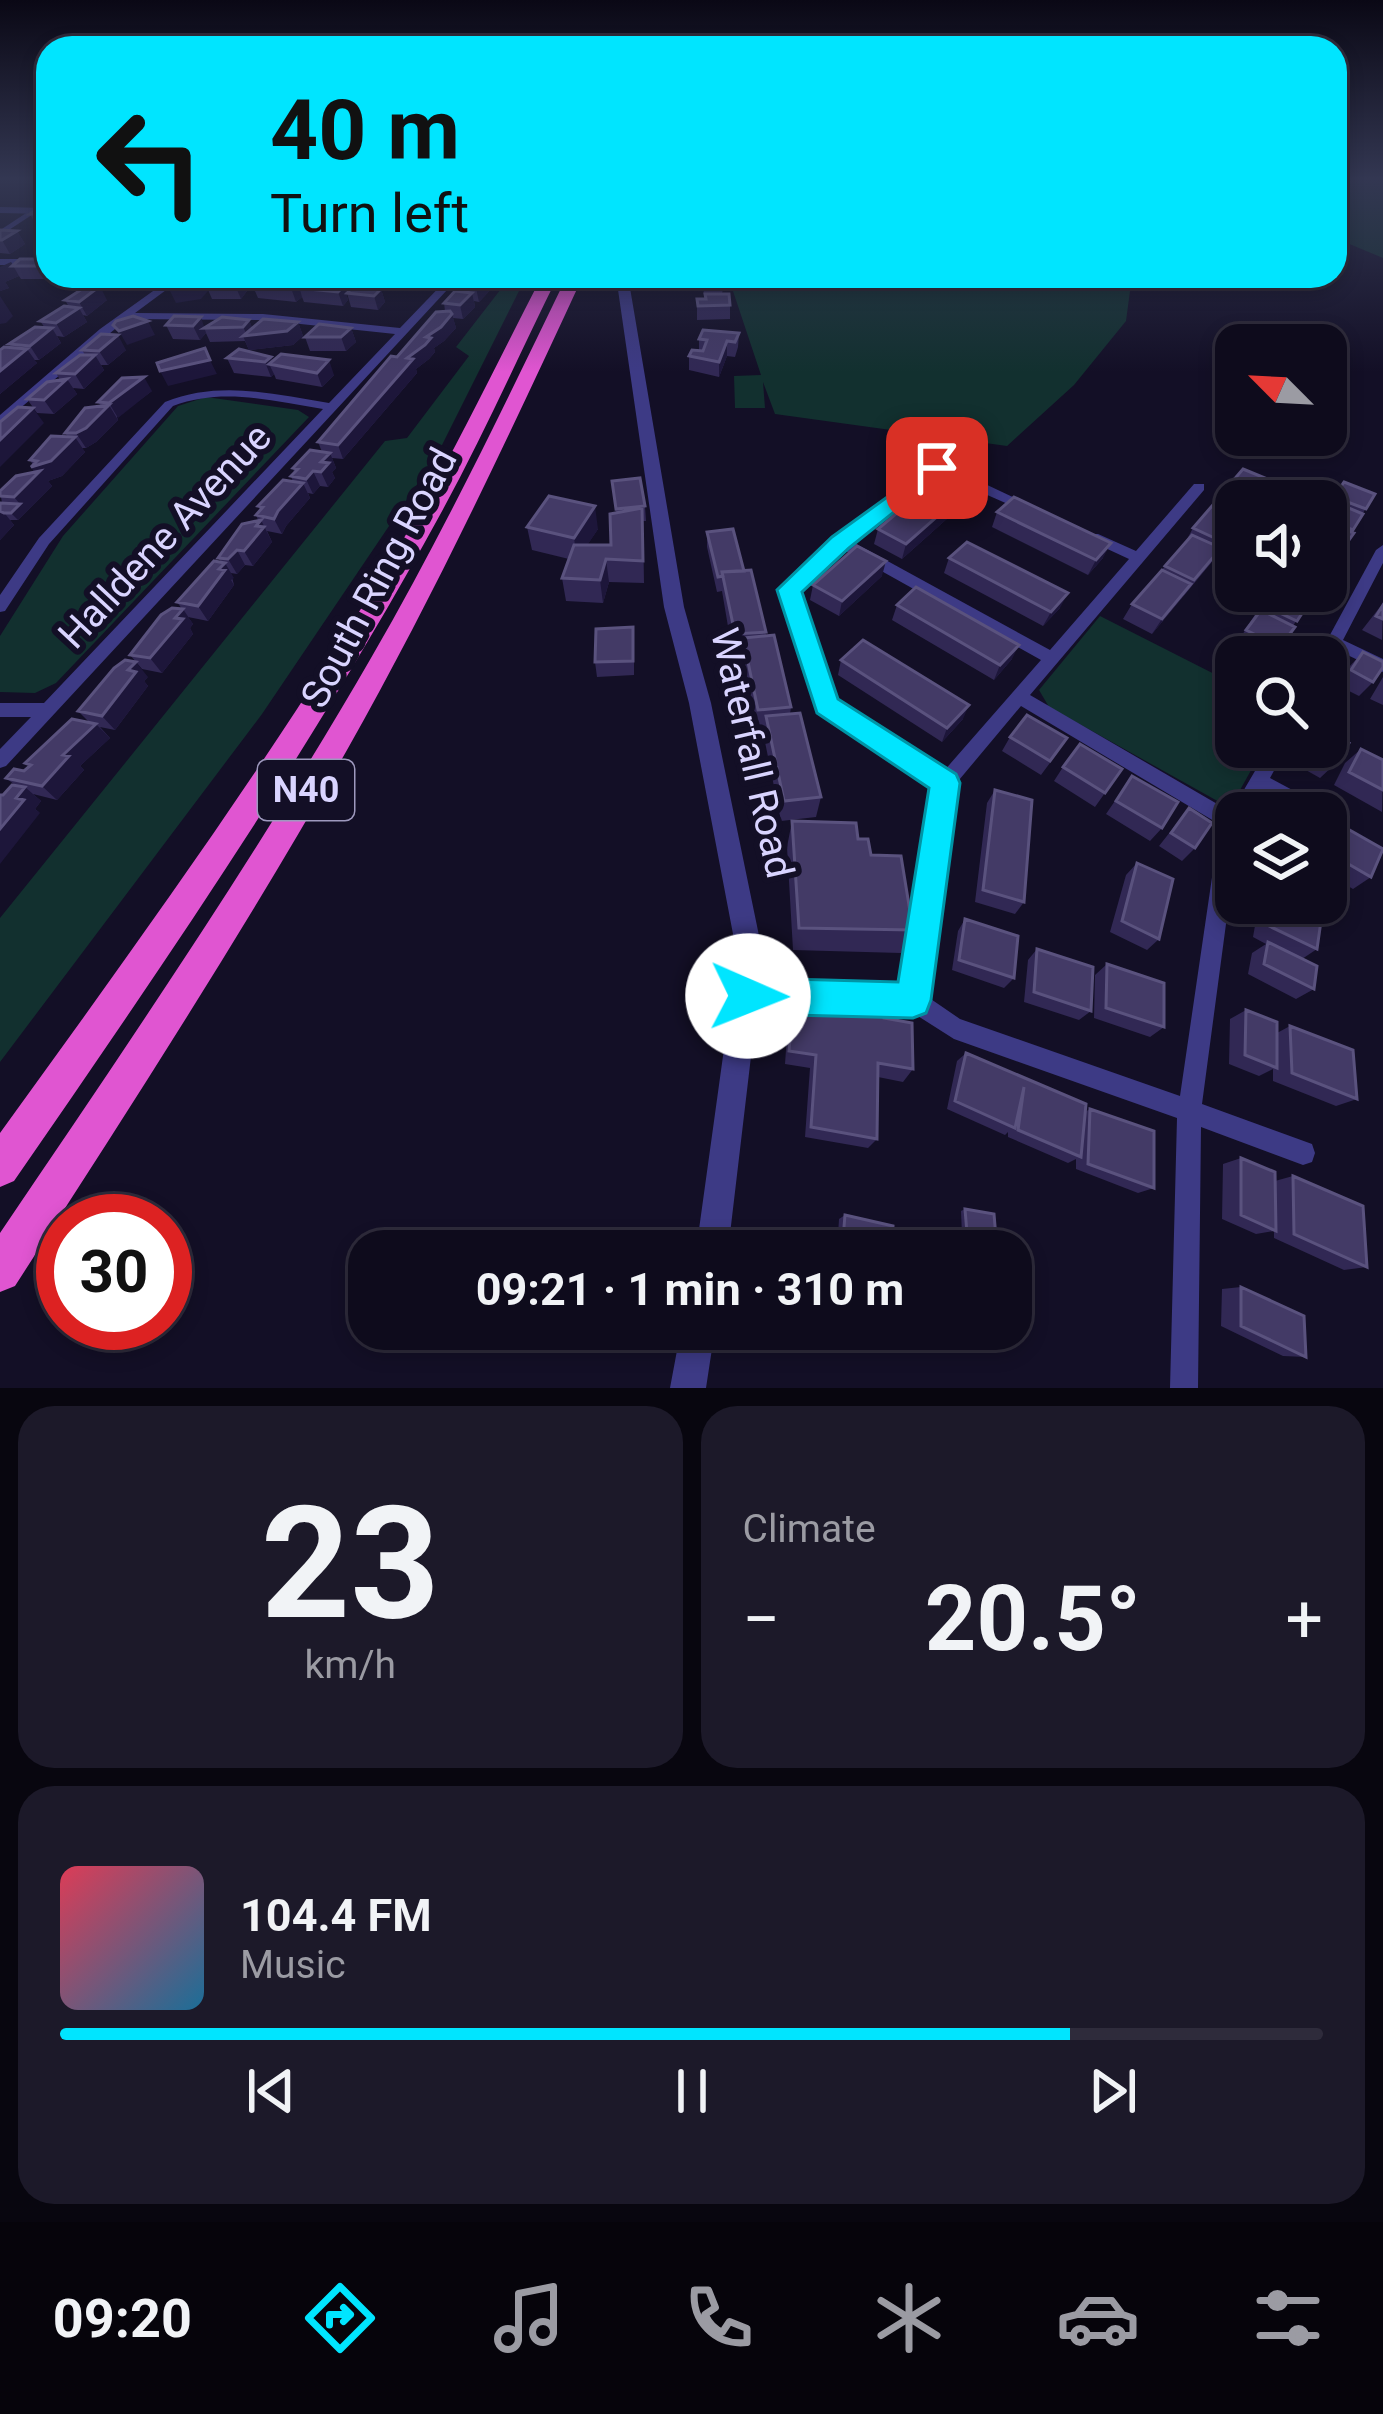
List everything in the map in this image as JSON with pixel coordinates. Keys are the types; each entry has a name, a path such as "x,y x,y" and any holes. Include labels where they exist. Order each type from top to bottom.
{"highway":[{"name":"South Ring Road","path":"0,1167 235,829 354,643 562,288"},
{"name":"South Ring Road","path":"0,1271 179,994 381,664 484,466 564,288"}],"street":[{"path":"0,262 36,262"},
{"path":"0,421 164,288"},
{"name":"Halldene Avenue","path":"0,760 443,288"},
{"name":"Waterfall Road","path":"624,288 674,607 746,914 748,996 715,1230"},
{"path":"126,316 263,317 404,332"},
{"name":"Halldene Avenue","path":"0,607 44,541 169,404 190,393 214,390 332,407"},
{"path":"945,783 831,710 789,590 932,468 1051,518"},
{"path":"913,1000 945,783 1199,487"},
{"path":"1073,528 1138,558"},
{"path":"841,542 1052,659"},
{"path":"1337,636 1383,550"},
{"path":"1347,655 1383,666"},
{"path":"1019,697 1215,807"},
{"path":"0,710 46,710"},
{"path":"1253,792 1267,768"},
{"path":"1260,781 1280,792"},
{"path":"1185,1388 1189,1111 1216,924"},
{"path":"748,996 913,1000 954,1028 1303,1153"},
{"path":"688,1388 694,1350"}],"green space":[{"path":"1347,243 1347,243 1383,243 1383,258"},
{"path":"502,288 520,288 437,455 262,714 0,1062 0,918 385,441 407,438 469,356 456,347"},
{"path":"732,288 1130,288 1126,321 1074,385 1007,446 775,414 763,382 765,408 735,408 734,376 761,375"},
{"path":"206,397 298,410 309,417 56,683 35,693 0,692 0,636 63,536 178,406"},
{"path":"1100,616 1215,674 1215,768 1252,768 1239,792 1215,792 1215,800 1049,707 1039,690"}],"building":[{"path":"20,259 36,259 36,266 12,266"},
{"path":"84,288 97,288 79,302 65,300"},
{"path":"352,288 381,289 374,296 347,293"},
{"path":"455,291 472,293 460,305 444,303"},
{"path":"705,294 729,294 730,305 698,306 697,299 706,299"},
{"path":"64,306 79,308 56,323 40,321"},
{"path":"450,311 338,445 318,442 391,356 397,357 436,312"},
{"path":"133,316 148,321 119,331 113,325 116,321"},
{"path":"174,316 201,317 193,326 166,325"},
{"path":"222,317 249,320 243,327 204,328"},
{"path":"263,319 298,322 287,331 243,336"},
{"path":"319,324 351,328 341,337 305,337"},
{"path":"35,327 52,328 30,346 9,344"},
{"path":"703,330 739,333 735,342 727,341 719,362 689,356 692,350 703,351 707,340 699,339"},
{"path":"101,334 118,335 99,351 82,350"},
{"path":"205,348 210,360 160,371 157,363"},
{"path":"27,349 0,371 0,350"},
{"path":"239,349 271,357 265,362 227,358"},
{"path":"281,354 329,360 317,373 269,364"},
{"path":"80,355 95,355 75,374 56,373"},
{"path":"144,377 109,403 98,402 122,378"},
{"path":"67,379 44,400 27,399 47,382"},
{"path":"109,405 86,428 65,433 85,408"},
{"path":"18,407 33,408 0,440 0,422"},
{"path":"51,436 75,437 51,461 31,467 37,461 30,460"},
{"path":"310,450 330,453 321,462 329,463 306,479 291,476 298,469 293,468"},
{"path":"954,465 982,477 906,544 878,529"},
{"path":"1243,469 1270,480 1234,480"},
{"path":"40,471 14,497 0,496 16,476"},
{"path":"640,478 645,506 616,509 612,481"},
{"path":"283,480 303,483 274,519 256,515 263,507 258,506"},
{"path":"1347,483 1375,494 1366,509 1347,502"},
{"path":"549,496 595,506 574,538 527,527"},
{"path":"1014,497 1111,543 1096,560 997,512"},
{"path":"1215,502 1215,538 1193,528"},
{"path":"0,503 20,504 4,513"},
{"path":"1347,507 1363,514 1353,530 1347,528"},
{"path":"642,508 643,561 606,559 600,580 562,578 574,545 611,545 610,514"},
{"path":"261,520 256,526 264,527 244,551 218,558 242,524"},
{"path":"733,529 744,571 722,572 718,577 707,532"},
{"path":"1192,535 1215,545 1215,555 1194,580 1165,566"},
{"path":"967,542 1068,593 1051,612 949,558"},
{"path":"857,546 886,561 842,601 813,585"},
{"path":"214,561 225,563 219,569 225,570 198,606 177,602"},
{"path":"751,570 766,632 735,634 722,572"},
{"path":"1162,570 1191,584 1162,619 1132,604"},
{"path":"916,587 1019,645 1000,665 897,605"},
{"path":"172,608 183,609 175,618 183,619 150,658 130,655 161,615"},
{"path":"1260,612 1295,627 1288,636 1258,636 1246,630"},
{"path":"1278,612 1303,612 1297,621"},
{"path":"633,627 633,661 595,662 596,629"},
{"path":"774,635 791,707 758,710 743,638"},
{"path":"863,640 969,705 947,728 841,660"},
{"path":"1363,652 1383,662 1373,682 1351,670"},
{"path":"125,660 136,662 128,670 136,672 102,716 78,711 114,668"},
{"path":"800,713 821,797 784,801 766,716"},
{"path":"1027,715 1067,738 1050,761 1010,737"},
{"path":"72,719 96,724 63,755 69,756 42,786 6,778 14,769 24,771 31,765 25,763"},
{"path":"1080,744 1122,769 1105,793 1063,767"},
{"path":"1361,749 1383,760 1383,790 1349,772"},
{"path":"1132,776 1178,802 1162,828 1116,801"},
{"path":"12,785 25,787 16,798 24,800 0,829 0,795"},
{"path":"995,790 1032,800 1024,902 983,890"},
{"path":"1189,808 1212,823 1195,848 1171,833"},
{"path":"792,821 856,823 858,839 868,839 871,855 901,856 913,930 799,928"},
{"path":"1347,829 1383,849 1371,877 1347,863"},
{"path":"1137,863 1173,879 1159,939 1122,921"},
{"path":"965,919 1018,936 1014,978 959,960"},
{"path":"1321,924 1317,949 1269,926"},
{"path":"1268,942 1317,966 1314,989 1264,964"},
{"path":"1037,949 1093,967 1091,1011 1034,992"},
{"path":"1107,964 1164,983 1164,1027 1106,1008"},
{"path":"794,992 884,1006 884,1018 912,1023 913,1069 878,1063 877,1139 811,1127 816,1055 789,1051"},
{"path":"1246,1010 1277,1022 1277,1068 1245,1055"},
{"path":"1290,1026 1353,1050 1357,1099 1292,1073"},
{"path":"966,1053 1086,1104 1081,1157 1018,1130 1024,1087 1015,1128 955,1101"},
{"path":"1090,1109 1154,1131 1154,1188 1088,1164"},
{"path":"1241,1158 1275,1172 1276,1231 1241,1215"},
{"path":"1293,1176 1363,1206 1367,1267 1294,1234"},
{"path":"965,1209 994,1214 995,1230 967,1230"},
{"path":"845,1215 893,1226 893,1230 844,1230"},
{"path":"1241,1287 1304,1316 1306,1357 1241,1326"}],"route":[{"path":"748,996 913,1000 945,783 827,706 789,590 841,542 937,468"}]}
